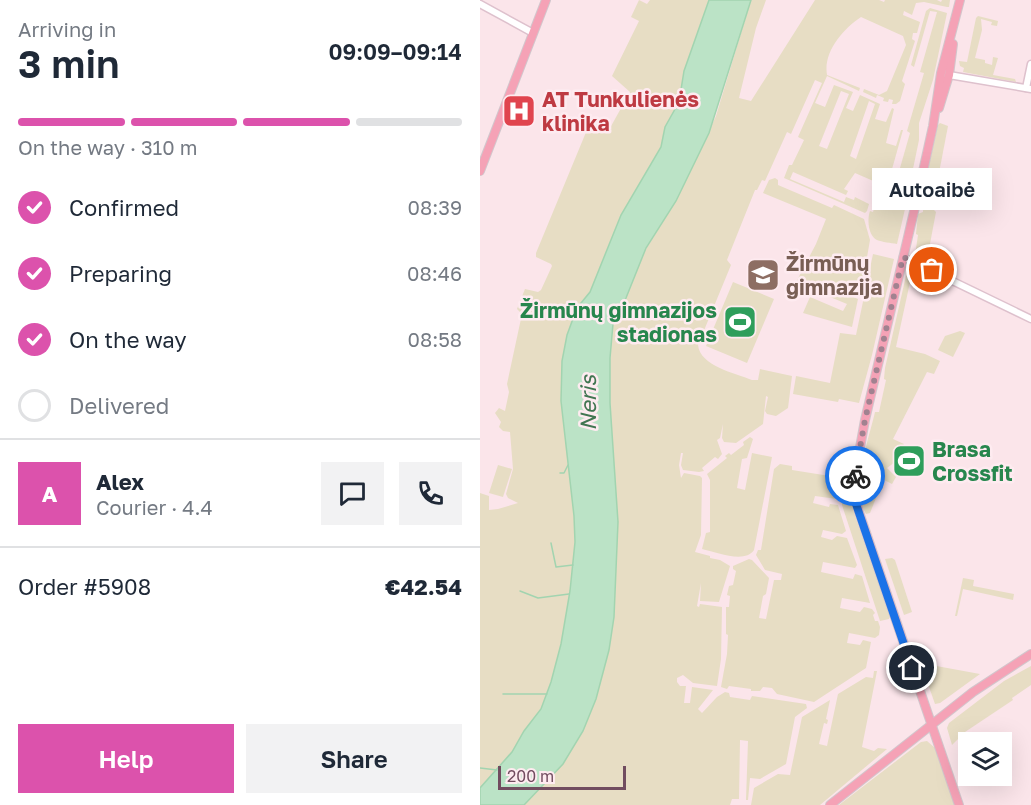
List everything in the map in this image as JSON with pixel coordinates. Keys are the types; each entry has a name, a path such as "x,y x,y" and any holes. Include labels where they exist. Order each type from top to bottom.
{"main road":[{"path":"480,171 546,0"},
{"path":"959,805 859,512 854,490 865,420 960,0"},
{"path":"830,805 973,692 1031,654"}],"street":[{"path":"480,4 533,33"},
{"path":"945,74 1029,89 1031,64"},
{"path":"903,257 1031,319"}],"shaded area":[{"path":"639,0 647,4 650,0 709,0 684,71 679,102 665,127 661,147 621,215 590,292 577,308 567,335 562,361 561,401 575,542 561,644 541,709 512,752 480,788 480,493 489,496 489,510 518,503 508,498 506,494 513,469 510,432 503,431 499,427 501,422 495,413 499,408 505,411 509,392 507,384 522,314 517,309 525,289 538,292 541,290 552,266 536,257 536,253 589,125 594,123 610,128 630,92 612,76 639,21 631,17"},
{"path":"751,0 766,0 756,28 739,98 751,101 815,0 879,0 884,2 885,0 937,0 941,2 950,0 949,7 924,2 916,3 912,15 904,11 903,15 920,22 917,33 913,33 912,39 915,41 902,81 905,84 900,101 896,104 892,104 893,100 883,101 884,98 877,95 876,98 863,92 864,89 879,95 887,91 906,45 903,36 861,17 841,35 828,58 827,75 860,88 859,91 827,76 815,103 825,107 834,85 853,92 846,108 853,111 860,95 880,104 875,119 886,122 892,108 894,109 886,143 896,146 901,130 903,130 887,187 855,173 844,189 848,191 846,195 793,172 790,179 844,202 846,197 854,200 855,197 869,204 865,213 784,178 804,140 798,137 822,83 815,80 791,134 787,132 765,181 762,180 755,190 727,260 731,265 698,345 700,352 711,363 752,380 758,380 760,369 792,376 788,408 776,416 767,414 765,411 768,397 766,396 763,424 736,443 724,442 723,424 720,438 717,440 722,454 718,459 715,457 702,468 704,471 683,470 681,465 683,453 681,453 679,465 681,478 684,473 702,478 701,535 695,552 720,560 730,566 719,602 700,601 701,583 697,606 699,607 700,604 722,607 721,659 717,686 693,683 683,675 677,678 677,682 680,686 686,686 684,703 690,703 692,687 713,690 698,709 702,713 725,692 729,693 730,697 750,700 752,696 806,704 807,708 795,717 786,764 760,779 750,778 748,800 746,800 748,741 740,740 739,799 732,799 730,805 524,805 563,764 583,731 596,699 609,650 614,617 618,522 610,403 613,324 626,298 641,257 676,201 716,116","holes":["841,91 849,94 827,149 819,146","869,101 875,104 856,159 850,156"]},
{"path":"930,8 947,13 933,80 919,123 919,140 909,188 902,186 901,191 894,189 910,133 907,131 924,73 920,72 937,12 930,11 914,67 911,65 926,11"},
{"path":"978,16 998,21 997,26 981,19 982,30 975,58 985,60 985,63 992,65 993,57 998,58 993,75 1015,79 1016,82 963,72 964,68 960,66 959,61 967,62"},
{"path":"940,123 948,126 934,199 931,202 926,201 922,196"},
{"path":"775,178 778,180 778,185 832,208 834,205 864,219 870,240 866,263 854,258 850,265 864,272 860,292 847,286 844,293 858,299 852,327 803,313 810,297 843,311 847,304 813,290 810,295 806,294 807,291 803,292 803,289 793,288 826,219 763,193 769,180"},
{"path":"876,202 905,209 897,244 877,240 872,234 869,227 869,214 870,211 873,212"},
{"path":"923,208 933,209 936,212 929,249 931,250 926,261 915,255 918,214 923,212"},
{"path":"873,254 894,259 859,403 839,399 838,402 793,394 796,376 830,383 840,333 856,335"},
{"path":"913,266 928,273 925,275 912,273 896,347 925,354 940,361 934,374 927,372 893,439 904,444 895,462 887,468 896,477 892,484 876,476 871,487 876,498 870,513 866,514 860,491 862,464 875,412 879,412 886,380 884,379 885,368 908,267"},
{"name":"Žirmūnų gimnazijos stadionas","path":"733,282 774,299 747,363 706,346"},
{"path":"960,331 965,333 953,357 938,350 945,336"},
{"path":"750,437 753,439 747,458 742,459 737,488 745,490 752,453 772,457 754,550 750,554 737,557 702,549 706,533 710,532 710,480 707,474 727,458 725,456 729,453 731,455 744,445 743,442"},
{"path":"780,464 792,466 792,470 836,477 837,499 815,496 813,503 829,507 830,504 838,505 846,531 842,534 823,530 821,537 832,540 837,536 847,538 857,565 855,568 823,562 821,572 853,579 855,574 862,576 870,603 842,598 840,608 860,612 864,607 872,609 875,613 873,615 875,621 878,621 880,627 879,635 875,638 849,633 847,643 860,645 863,640 871,642 866,668 814,702 777,694 772,688 763,687 760,691 751,691 751,689 729,686 727,689 721,687 727,654 726,607 729,607 730,596 727,595 729,586 733,585 736,571 733,566 749,559 752,560 769,578 759,618 766,619 774,580 781,580 782,574 765,570 756,555 758,550 761,550 774,469"},
{"path":"498,465 512,469 503,497 489,493"},
{"path":"844,476 850,480 850,496 854,513 890,616 889,619 880,621 842,505 841,480"},
{"path":"885,559 895,560 912,612 904,615"},
{"path":"963,578 974,580 973,586 1014,594 1013,600 963,589 957,616 955,616"},
{"path":"925,657 932,658 931,665 980,674 940,703 935,704 922,667 926,662"},
{"path":"1031,666 1031,685 965,732 958,732 958,739 952,745 947,728 949,723 1004,681"},
{"path":"874,671 877,671 862,747 874,751 878,748 887,749 820,805 751,805 754,788 778,774 790,775 802,717 830,700 827,724 824,723 819,744 827,746 838,694 866,677 873,678"},
{"path":"927,741 935,748 955,805 839,805 921,742"}],"water":[{"name":"Neris","path":"709,0 751,0 709,133 676,201 646,248 613,324 610,403 618,522 614,617 609,650 596,699 583,731 563,764 524,805 480,805 480,788 512,752 541,709 561,644 575,542 561,401 562,361 567,335 577,308 590,292 621,215 661,147 665,127 679,102 684,71"}],"waterway":[{"path":"560,473 564,473 568,465"},
{"path":"551,543 556,567 573,565"},
{"path":"520,591 538,598 569,594"},
{"path":"503,694 547,694"},
{"path":"480,768 497,770"}],"way so far":[{"path":"855,476 865,420 903,257 932,270"}],"place":[{"name":"AT Tunkulienės klinika","path":"519,111"},
{"name":"Autoaibė","path":"932,270"},
{"name":"Žirmūnų gimnazija","path":"763,275"},
{"name":"Žirmūnų gimnazijos stadionas","path":"740,322"},
{"name":"Brasa Crossfit","path":"909,461"}],"route":[{"path":"855,476 856,504 912,668"}]}
